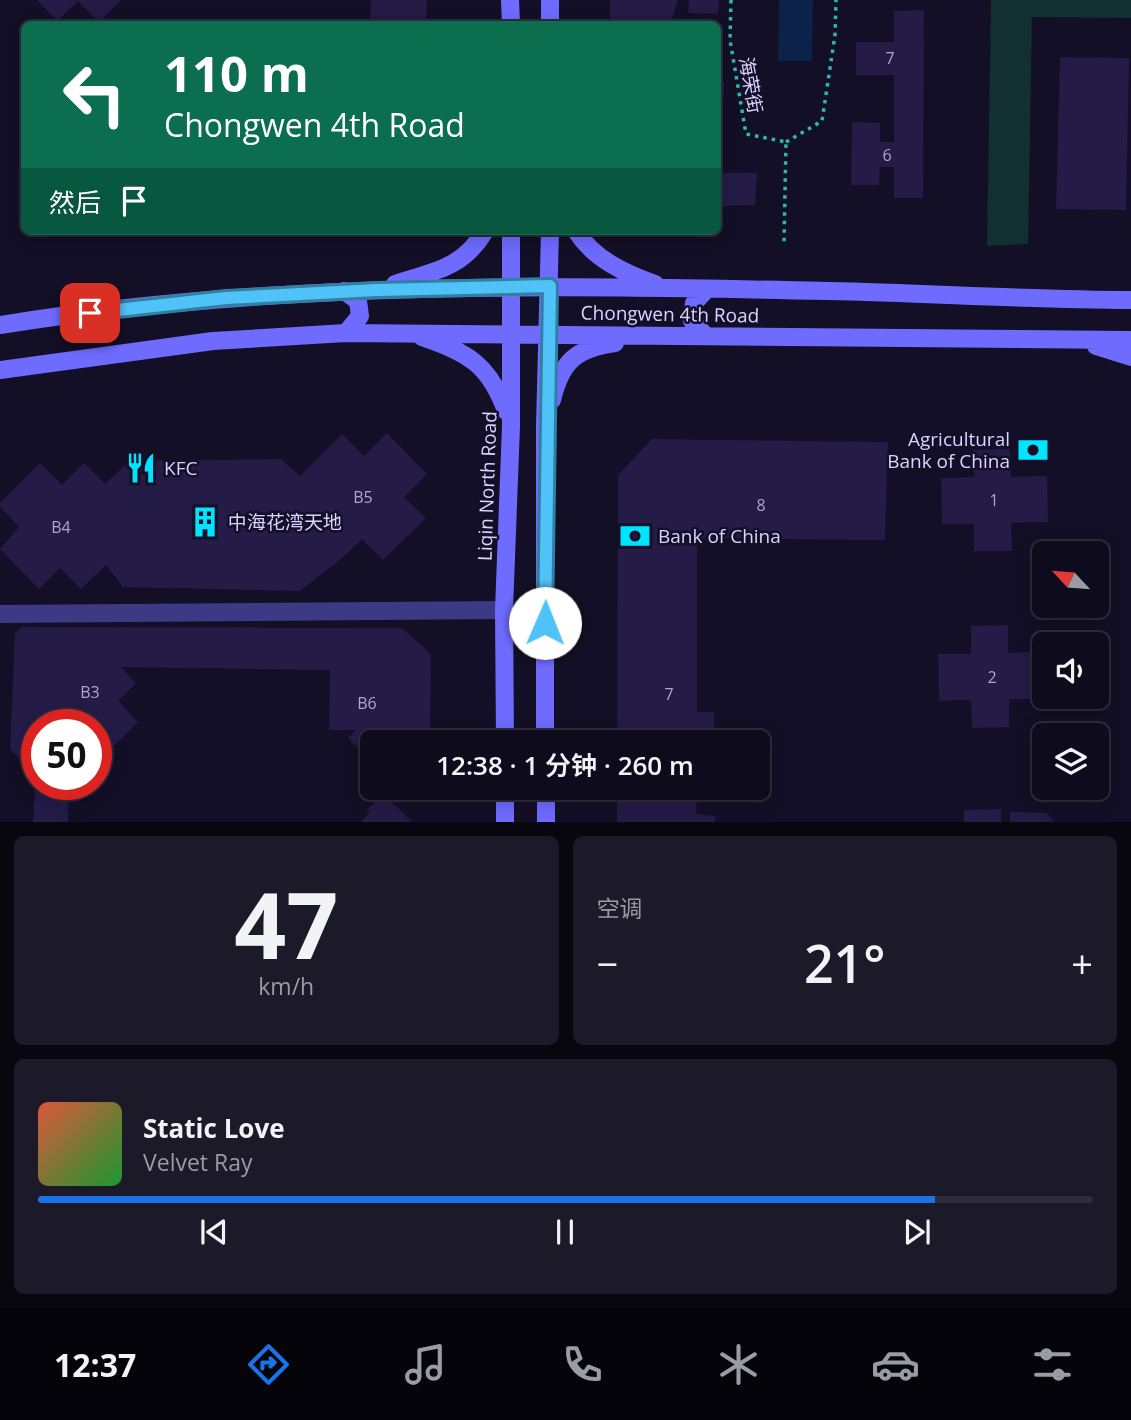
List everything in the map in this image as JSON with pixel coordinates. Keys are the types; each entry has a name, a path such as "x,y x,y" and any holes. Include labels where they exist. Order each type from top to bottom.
{"main road":[{"path":"510,0 511,21"},
{"path":"550,0 550,21"},
{"path":"376,290 450,265 473,251 483,235"},
{"name":"Liqin North Road","path":"505,730 504,610 511,426 511,235"},
{"path":"545,730 545,427 550,235"},
{"path":"579,235 585,244 613,267 671,290"},
{"name":"Chongwen 4th Road","path":"0,326 226,298 376,290 550,286 1131,300"},
{"path":"705,335 692,321 694,303 706,290"},
{"path":"344,291 358,301 360,316 346,333"},
{"name":"Chongwen 4th Road","path":"0,370 213,341 346,333 1131,341"},
{"path":"408,333 475,360 494,380 511,426"},
{"path":"545,427 555,387 572,356 598,345 670,335"},
{"path":"1072,340 1131,357"},
{"path":"505,800 505,821"},
{"path":"546,800 546,821"}],"street":[{"path":"0,614 504,610"}],"path":[{"name":"海荣街","path":"731,0 730,40 746,134 786,142"},
{"path":"784,243 786,142 822,121 835,35 836,0"}],"green space":[{"path":"991,0 1131,0 1131,18 1032,17 1028,244 987,246"}],"water":[{"path":"779,0 813,0 812,61 778,61"}],"building":[{"path":"37,0 121,0 100,21 78,1 57,21"},
{"path":"371,0 427,0 426,21 370,21"},
{"path":"610,0 678,0 671,21 610,21"},
{"path":"689,0 719,0 718,14 688,13"},
{"path":"924,10 923,198 894,198 894,167 880,167 879,185 851,185 852,122 880,123 880,142 894,142 894,75 856,75 856,42 894,42 894,11"},
{"path":"1060,57 1129,58 1126,210 1056,209"},
{"path":"721,82 724,82 721,154"},
{"path":"721,173 757,173 755,205 721,206"},
{"path":"387,433 427,474 404,497 426,518 383,560 362,539 300,591 123,587 106,565 81,589 60,568 39,589 0,549 19,527 0,507 0,503 40,463 62,485 84,463 105,484 129,461 281,459 300,476 342,434 364,456"},
{"path":"652,439 888,442 885,540 697,538 697,712 714,712 715,730 617,730 618,475"},
{"path":"1010,449 1011,477 1047,476 1048,522 1011,523 1012,551 974,551 974,524 942,524 941,478 974,477 973,450"},
{"path":"1008,625 1008,653 1032,652 1032,699 1009,699 1009,727 972,728 971,700 939,701 938,654 971,654 971,626"},
{"path":"22,627 402,628 431,654 430,730 360,730 360,751 348,738 356,730 329,730 330,670 121,667 136,683 118,701 138,722 112,748 112,709 21,709 21,760 10,749 15,633"},
{"path":"34,800 69,800 68,822 33,822"},
{"path":"377,800 390,800 412,822 361,822 370,812 367,809"},
{"path":"617,800 697,800 696,814 715,816 715,822 617,822"},
{"path":"1001,809 1001,822 964,822 964,810"},
{"path":"1010,812 1047,813 1054,822 1010,822"}],"place":[{"name":"Agricultural Bank of China","path":"1033,450"},
{"name":"KFC","path":"141,468"},
{"name":"中海花湾天地","path":"205,522"},
{"name":"Bank of China","path":"635,536"}],"route":[{"path":"90,313 226,298 376,290 550,286 545,427 545,623"}]}
